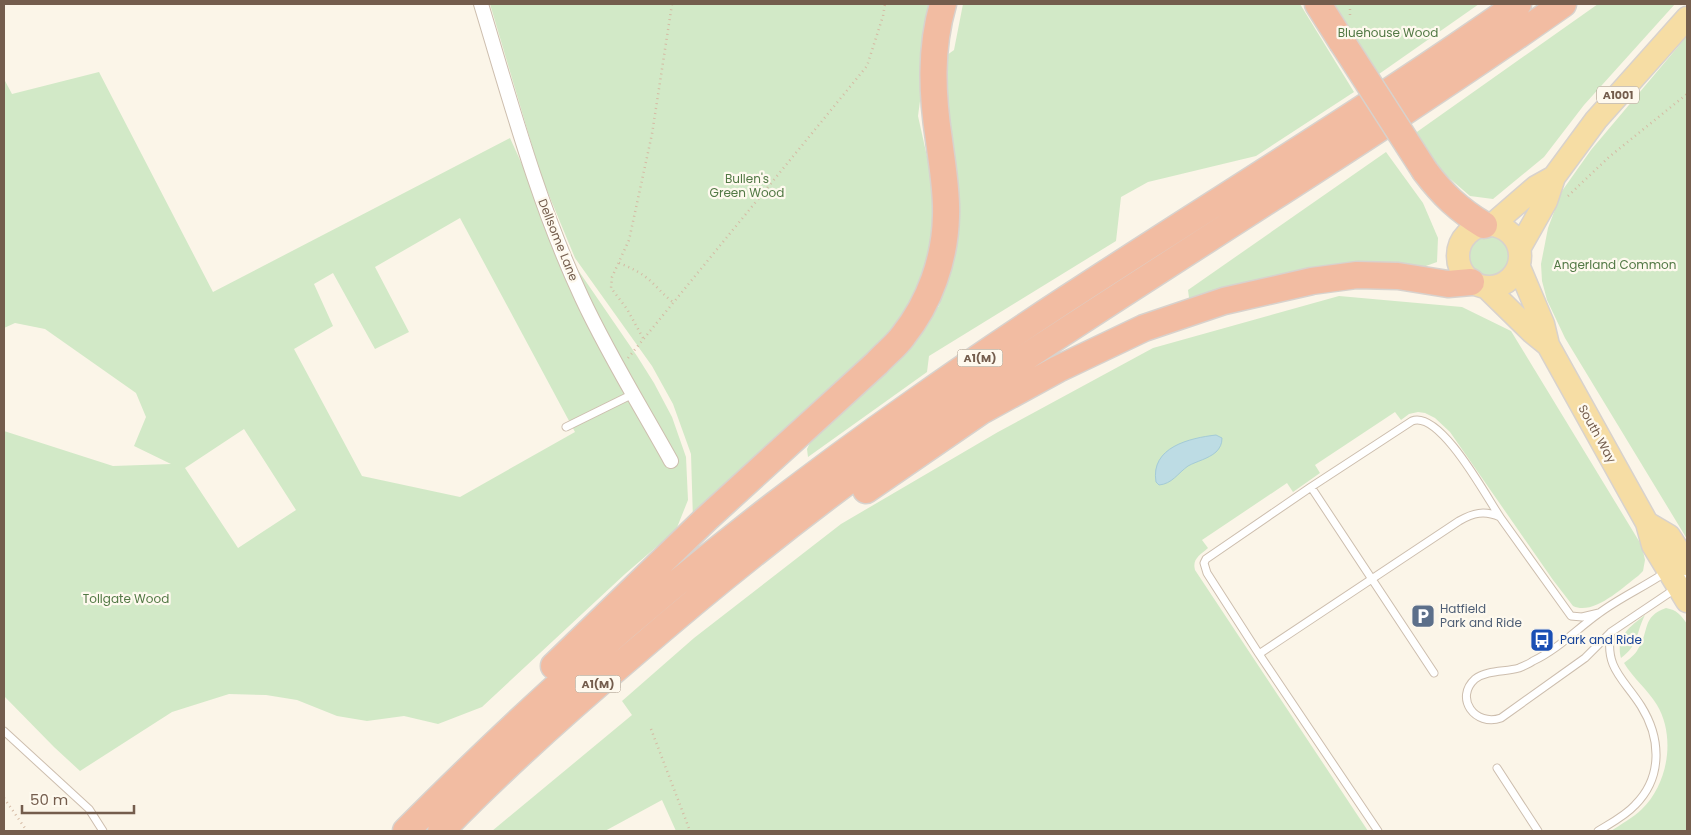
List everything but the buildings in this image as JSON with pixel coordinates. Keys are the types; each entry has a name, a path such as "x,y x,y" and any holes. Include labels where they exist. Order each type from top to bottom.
{"highway":[{"name":"A1(M)","path":"477,760 506,712 706,518 877,363 903,337 918,314 931,288 939,263 946,215 943,172 934,103 933,70 935,42 943,4"},
{"path":"1318,4 1425,171 1449,201 1466,214 1488,225"},
{"name":"A1(M)","path":"406,831 477,760 583,663 677,583 796,490 912,404 1033,321 1444,56 1518,4"},
{"name":"A1(M)","path":"442,831 578,701 672,620 763,546 884,455 986,383 1415,105 1563,4"},
{"name":"A1(M)","path":"763,546 848,502 981,411 1058,369 1144,328 1224,301 1312,280 1357,275 1398,276 1448,284 1479,285"}],"main road":[{"name":"A1001","path":"1520,257 1546,200 1554,177 1596,120 1687,18"},
{"name":"A1001","path":"1488,225 1536,187 1554,177"},
{"path":"1488,225 1501,227 1510,232 1516,239 1520,257 1514,276 1507,283 1498,287 1479,285 1464,275 1458,258 1459,249 1468,233 1488,225"},
{"name":"South Way","path":"1520,257 1543,324 1548,345 1647,523 1669,536 1683,579"},
{"name":"South Way","path":"1479,285 1548,345"}],"street":[{"name":"Dellsome Lane","path":"481,4 535,182 582,298 619,369 671,461"}],"lane":[{"path":"566,427 633,394"},
{"path":"1378,831 1207,573 1204,564 1209,555 1406,424 1417,419 1440,431 1452,444 1500,517 1571,616 1582,617 1599,613 1683,579"},
{"path":"1311,487 1434,673"},
{"path":"1259,654 1466,517 1483,512 1500,517"},
{"path":"1599,613 1535,661 1520,668 1478,677 1467,692 1468,705 1475,716 1488,721 1501,718 1585,658 1611,632 1683,579"},
{"path":"1598,831 1623,815 1644,794 1651,781 1656,752 1655,738 1650,723 1610,659 1608,646 1611,632"},
{"path":"4,731 89,809 103,831"},
{"path":"1497,768 1538,831"}],"path":[{"path":"643,338 627,309 612,288 612,277 629,240 650,144 672,4"},
{"path":"619,369 867,66 885,4"},
{"path":"1563,203 1609,157 1687,94"},
{"path":"619,263 648,279 673,302"},
{"path":"651,729 690,831"},
{"path":"4,798 27,831"}],"green space":[{"name":"Bullen's Green Wood","path":"490,4 933,4 918,116 938,206 928,271 901,322 693,520 691,454 673,404 652,366 575,258 541,176"},
{"path":"963,4 1300,4 1354,92 1256,156 1148,182 1121,197 1116,241 929,356 927,372 808,457 807,449 816,430 891,364 939,306 953,242 943,58 954,50"},
{"name":"Bluehouse Wood","path":"1334,4 1479,4 1379,74"},
{"path":"1598,4 1675,4 1584,105 1544,157 1493,199 1470,196 1441,171 1414,134"},
{"name":"Angerland Common","path":"1687,36 1687,539 1565,338 1547,300 1542,281 1541,264 1548,228 1562,191 1591,150"},
{"name":"Tollgate Wood","path":"99,72 213,292 510,138 554,235 637,356 672,417 686,457 688,500 676,530 625,574 482,707 438,724 404,716 367,721 337,716 297,700 266,695 229,694 172,712 80,771 4,696 4,431 113,466 171,464 134,446 146,417 136,393 45,329 15,323 4,328 4,79 12,94","holes":["460,218 575,432 460,497 362,476 294,349 333,326 314,284 333,273 375,349 409,332 375,267","244,429 296,510 238,548 185,468"]},
{"path":"1386,152 1423,203 1438,238 1437,262 1412,271 1190,305 1188,290"},
{"path":"1490,234 1502,238 1508,244 1512,256 1508,268 1502,274 1490,278 1478,274 1472,268 1468,256 1472,244 1478,238"},
{"path":"1339,296 1462,307 1511,331 1642,546 1645,560 1643,571 1607,599 1589,607 1573,606 1450,432 1435,418 1418,412 1409,414 1401,420 1395,412 1315,465 1320,473 1293,492 1287,483 1202,540 1208,548 1196,560 1195,570 1368,831 676,831 662,800 605,831 492,831 632,715 622,701 694,638 841,524 998,432 1153,348"},
{"path":"1666,608 1678,613 1687,624 1687,831 1611,831 1642,809 1651,799 1663,774 1667,745 1663,718 1657,705 1624,663 1637,651 1649,620"},
{"path":"1645,615 1634,643 1621,658 1620,644 1622,638"}],"water":[{"path":"1216,435 1222,438 1222,442 1216,452 1188,466 1168,483 1159,485 1156,482 1156,470 1159,460 1165,453 1174,446 1184,442"}],"place":[{"name":"Hatfield Park and Ride","path":"1423,616"},
{"name":"Park and Ride","path":"1542,640"}]}
